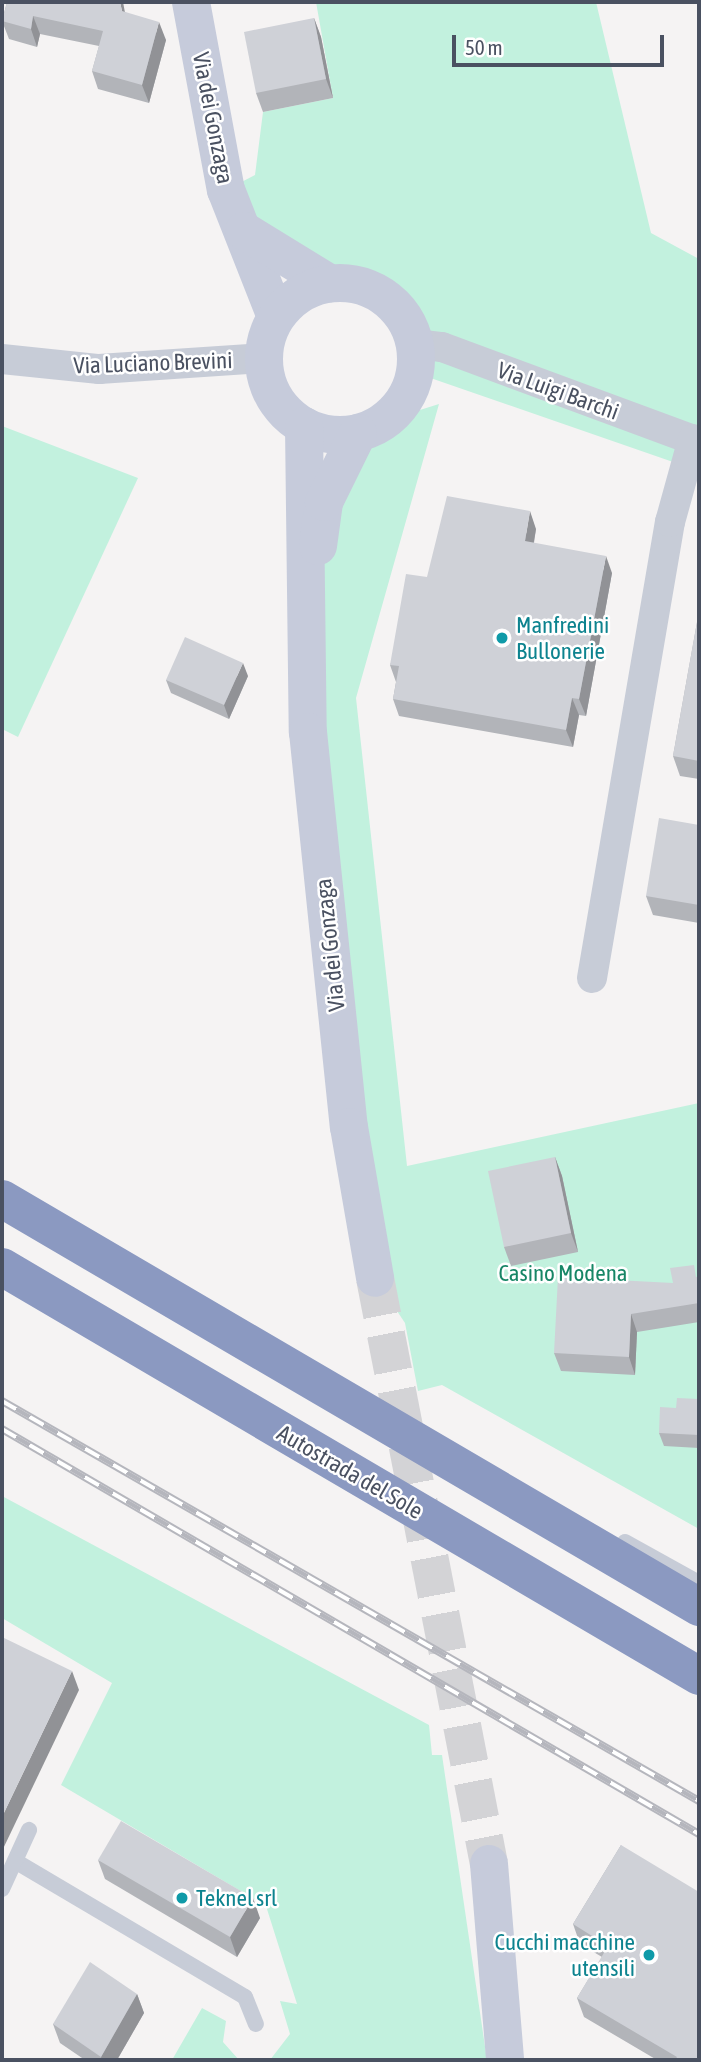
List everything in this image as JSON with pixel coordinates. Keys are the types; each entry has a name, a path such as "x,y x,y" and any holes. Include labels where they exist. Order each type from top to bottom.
{"highway":[{"path":"2,1199 699,1607"},
{"name":"Autostrada del Sole","path":"2,1267 699,1676"}],"main road":[{"name":"Via dei Gonzaga","path":"191,2 226,190 276,317"},
{"path":"244,231 329,282 367,286 399,309 416,344 416,373 405,400 385,421 359,433 304,426 284,411 263,358 276,317 290,300 329,282"},
{"name":"Via dei Gonzaga","path":"304,426 300,491 309,610 308,732 349,1127 375,1278"},
{"name":"Via dei Gonzaga","path":"309,610 324,502 359,433"},
{"path":"489,1864 505,2060"}],"street":[{"name":"Via Luigi Barchi","path":"416,344 442,347 696,441"},
{"name":"Via Luciano Brevini","path":"2,359 99,369 263,358"},
{"path":"592,978 670,522 696,441"}],"lane":[{"path":"551,1521 613,1535 699,1583"},
{"path":"2,1889 29,1830"},
{"path":"15,1861 246,1997 256,2024"}],"green space":[{"path":"316,2 596,2 651,233 699,259 699,471 416,373 416,344 399,309 367,286 329,282 226,190 255,175 263,112 333,98"},
{"name":"Casino Modena","path":"439,404 356,698 407,1166 699,1103 699,1529 442,1385 418,1391 405,1323 375,1278 308,732 324,502 385,421"},
{"path":"2,426 138,478 18,737 2,729"},
{"path":"2,1496 429,1725 432,1755 442,1755 487,2060 270,2060 290,2034 280,2001 297,2004 266,1906 61,1785 112,1683 2,1618"},
{"path":"202,2008 226,2021 223,2042 239,2060 172,2060"}],"building":[{"path":"7,2 120,2 122,11 159,22 142,85 92,71 103,31 33,16 31,29 2,21"},
{"path":"314,18 326,79 256,93 244,32"},
{"name":"Manfredini Bullonerie","path":"447,496 530,511 525,541 606,556 579,699 572,698 566,730 393,699 399,666 390,665 406,574 427,577"},
{"path":"699,611 699,761 673,756"},
{"path":"185,637 243,663 224,705 166,680"},
{"path":"659,818 699,825 699,905 646,896"},
{"path":"555,1157 571,1233 504,1247 488,1171"},
{"path":"694,1265 696,1277 699,1276 699,1303 631,1314 629,1357 554,1353 558,1277 673,1283 670,1268"},
{"path":"677,1398 699,1399 699,1435 659,1433 660,1407 676,1408"},
{"path":"2,1637 72,1671 2,1817"},
{"name":"Teknel srl","path":"121,1821 253,1898 230,1937 98,1860"},
{"name":"Cucchi macchine utensili","path":"621,1845 699,1892 699,2060 675,2060 677,2057 577,1998 608,1946 573,1924"},
{"path":"90,1962 137,1994 101,2057 53,2024"}],"tunnel":[{"path":"375,1278 489,1864"}],"railway":[{"path":"2,1401 699,1801"},
{"path":"2,1429 699,1834"}],"place":[{"name":"Manfredini Bullonerie","path":"502,638"},
{"name":"Teknel srl","path":"182,1898"},
{"name":"Cucchi macchine utensili","path":"649,1955"}]}
